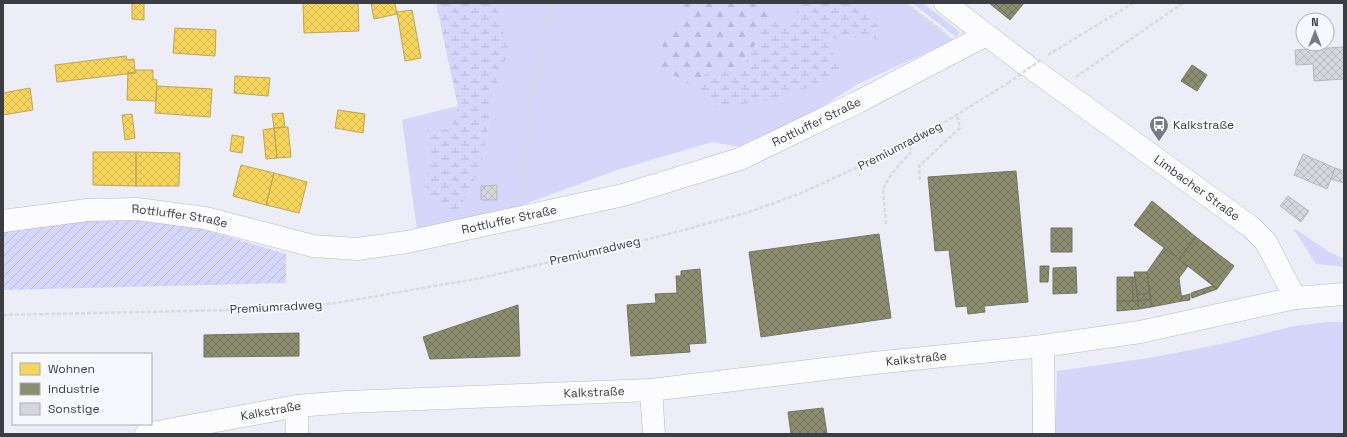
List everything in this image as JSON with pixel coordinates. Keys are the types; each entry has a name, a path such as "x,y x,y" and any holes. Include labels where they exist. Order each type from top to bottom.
{"street":[{"name":"Limbacher Straße","path":"945,3 981,38 1034,65 1059,88 1251,227 1266,242 1294,298"},
{"name":"Rottluffer Straße","path":"3,221 87,210 137,209 205,218 313,246 357,249 407,242 623,195 740,159 858,102 981,38"},
{"path":"1294,298 1344,294"},
{"name":"Kalkstraße","path":"146,434 297,406 346,402 651,390 874,363 1043,346 1140,332 1294,298"},
{"path":"1043,346 1044,434"},
{"path":"651,390 654,434"},
{"path":"297,406 297,434"}],"path":[{"path":"515,219 530,104 551,3"},
{"path":"906,3 954,40 981,38"},
{"name":"Premiumradweg","path":"3,315 279,309 336,304 481,278 654,238 746,213 799,194 911,143 1133,3"},
{"path":"1059,88 1182,3"},
{"path":"920,180 919,166 960,128 957,115"},
{"path":"886,224 883,188 892,173 911,152 911,143"}],"green space":[{"path":"436,3 502,3 497,15 509,49 492,97 484,155 473,183 457,212 425,194 429,158 427,129 451,129 458,106"},
{"path":"502,3 906,3 954,40 856,85 797,123 739,147 712,142 617,170 517,207 417,230 402,120 458,106 452,129 427,130 429,158 425,194 484,155 492,97 508,49 497,15"},
{"path":"684,3 769,3 772,18 762,26 760,38 749,53 745,67 730,71 709,72 693,87 678,77 650,68 663,47 658,34 678,19"},
{"path":"809,3 849,3 878,25 881,40 860,37 828,39 832,52 843,69 807,88 760,102 713,107 693,87 709,72 730,71 745,67 749,53 760,38 762,26 772,18 781,22 792,19 801,5"},
{"path":"912,3 923,3 960,32 956,37"},
{"path":"137,219 202,229 286,254 286,283 3,290 3,230 88,220"},
{"path":"1295,229 1329,252 1344,259 1344,267 1316,264 1294,230"},
{"path":"1327,322 1344,322 1344,434 1055,434 1057,371 1155,357 1221,344 1294,326"}],"building: Wohnen":[{"path":"132,3 144,3 144,20 132,19"},
{"path":"303,3 358,3 359,31 304,33"},
{"path":"371,3 395,3 397,14 374,19"},
{"path":"412,10 421,58 405,61 397,12"},
{"path":"175,28 216,30 215,56 173,53"},
{"path":"126,56 127,60 134,59 135,73 57,82 55,65"},
{"path":"135,70 153,70 153,79 157,80 156,101 127,100 128,72 135,73"},
{"path":"235,76 270,78 268,96 234,93"},
{"path":"157,86 212,89 210,117 155,113"},
{"path":"30,88 33,110 3,115 3,93"},
{"path":"338,110 365,114 363,133 335,128"},
{"path":"283,113 285,127 274,128 272,114"},
{"path":"132,114 135,138 125,140 122,115"},
{"path":"288,127 291,157 277,158 274,128"},
{"path":"274,128 277,158 266,159 263,130"},
{"path":"232,135 244,137 242,153 230,151"},
{"path":"93,152 136,152 136,186 93,185"},
{"path":"136,152 180,153 179,186 136,186"},
{"path":"241,165 274,173 266,205 233,196"},
{"path":"274,173 307,182 299,213 266,205"}],"building: Industrie":[{"path":"989,3 1024,3 1010,20"},
{"path":"1192,65 1207,75 1197,91 1181,81"},
{"path":"1016,171 1028,302 984,306 985,312 968,314 967,306 956,307 949,250 935,251 928,177"},
{"path":"1152,201 1196,237 1179,259 1134,225"},
{"path":"1051,228 1072,228 1072,252 1051,252"},
{"path":"879,234 891,318 761,337 749,252"},
{"path":"1196,237 1234,266 1217,289 1179,259"},
{"path":"1164,248 1188,266 1179,278 1182,301 1151,307 1147,272"},
{"path":"1040,266 1049,266 1048,282 1040,282"},
{"path":"1076,267 1077,293 1053,294 1053,268"},
{"path":"700,269 706,343 689,344 690,352 631,356 627,305 656,303 655,294 677,293 676,276 681,276 681,271"},
{"path":"1134,272 1147,272 1150,293 1137,295"},
{"path":"1117,277 1132,277 1133,301 1117,301"},
{"path":"1132,277 1135,277 1138,301 1133,301"},
{"path":"1212,286 1217,289 1192,298 1191,293"},
{"path":"1150,293 1151,299 1138,301 1137,295"},
{"path":"1190,294 1190,300 1182,301 1182,296"},
{"path":"1151,299 1151,307 1139,309 1138,301"},
{"path":"1117,301 1138,301 1139,309 1117,311"},
{"path":"518,305 520,356 430,359 423,337"},
{"path":"299,333 299,356 204,357 204,335"},
{"path":"823,408 827,434 791,434 788,412"}],"building: Sonstige":[{"path":"1344,47 1344,79 1314,81 1313,64 1296,65 1295,52 1335,52 1335,48"},
{"path":"1303,154 1335,168 1327,189 1294,175"},
{"path":"1335,168 1344,171 1344,183 1331,179"},
{"path":"497,185 497,200 481,200 481,186"},
{"path":"1288,196 1309,211 1301,222 1280,206"}],"place":[{"name":"Kalkstraße","path":"1159,142"}]}
